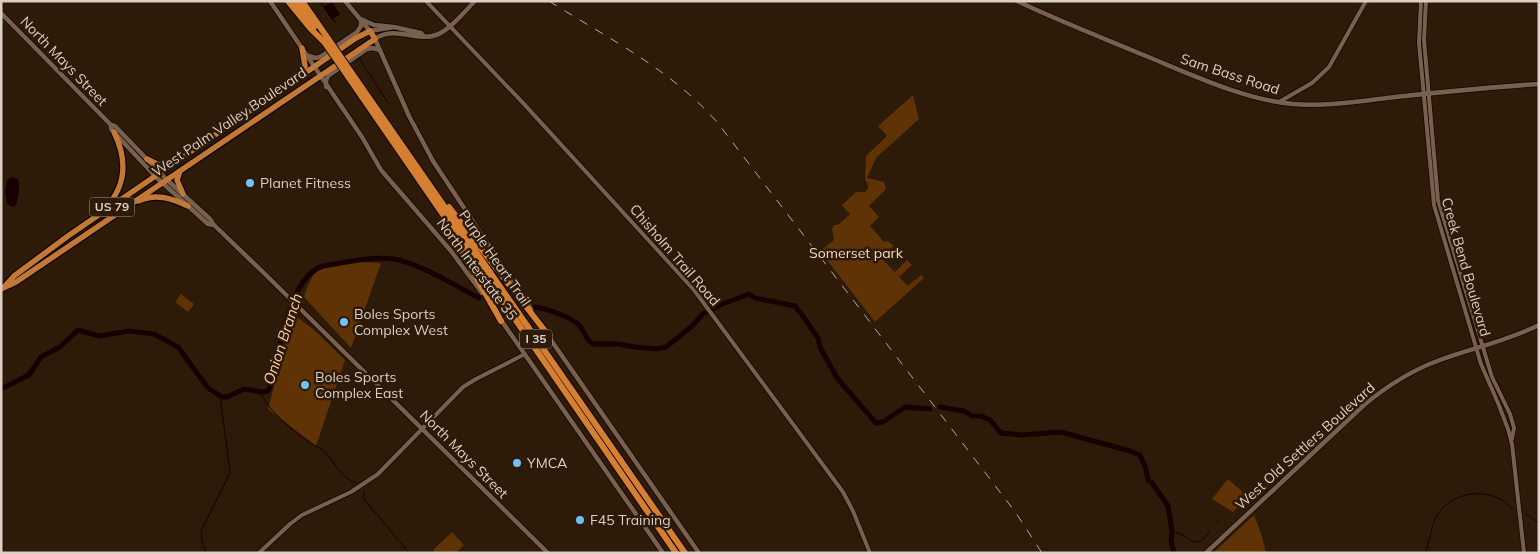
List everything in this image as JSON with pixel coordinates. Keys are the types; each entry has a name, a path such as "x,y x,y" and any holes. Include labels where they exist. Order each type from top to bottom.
{"highway":[{"path":"288,1 311,29 327,41"},
{"name":"Purple Heart Trail","path":"296,1 327,41"},
{"name":"Purple Heart Trail","path":"302,1 349,73 685,553"},
{"path":"308,1 327,41"},
{"name":"North Interstate 35","path":"370,31 375,39"},
{"name":"West Palm Valley Boulevard","path":"3,288 14,276 68,236 356,38 370,31"},
{"name":"West Palm Valley Boulevard","path":"121,211 164,180 375,39"},
{"path":"299,78 305,66 302,48"},
{"name":"Purple Heart Trail","path":"349,73 397,149 676,553"},
{"path":"240,130 240,122 247,114"},
{"path":"226,140 235,129 232,124"},
{"path":"387,125 545,331"},
{"path":"89,222 111,201 121,184 124,169 123,159 120,145 114,132"},
{"path":"397,149 456,241 501,321"},
{"path":"148,159 163,166 180,159"},
{"path":"181,170 177,180 183,194"},
{"path":"121,211 142,200 156,197 169,198 188,206"},
{"name":"US 79","path":"3,288 16,282 121,211"}],"main road":[{"name":"North Interstate 35","path":"270,1 326,87 362,137 381,170 451,251 663,553"},
{"name":"North Interstate 35","path":"344,1 370,31"},
{"path":"370,31 393,30 421,33 423,36 437,35 475,1"},
{"name":"Sam Bass Road","path":"1017,1 1094,35 1211,81 1260,98 1279,102 1330,104 1487,87 1539,84"},
{"name":"North Mays Street","path":"1,13 111,125 115,126 148,159 159,175"},
{"path":"306,55 315,58 320,57 357,32 361,26 361,19 393,30"},
{"path":"375,39 393,30"},
{"name":"North Interstate 35","path":"375,39 409,116 433,161 508,272 545,331 699,553"},
{"path":"326,87 327,78 367,49 374,48 380,50"},
{"name":"North Mays Street","path":"111,125 111,129 188,206 208,224 214,225"},
{"name":"North Mays Street","path":"164,180 183,194 210,219 548,553"},
{"name":"West Old Settlers Boulevard","path":"1206,553 1379,393 1431,364 1513,336 1539,325"}],"street":[{"name":"Chisholm Trail Road","path":"426,1 518,98 694,290 843,492 870,553"},
{"path":"1279,102 1312,83 1329,67 1366,1"},
{"name":"Creek Bend Boulevard","path":"1421,1 1419,43 1427,94 1438,200 1492,377 1510,414 1514,428 1512,444"},
{"name":"Creek Bend Boulevard","path":"1426,1 1424,40 1434,205 1481,364 1508,429 1512,444 1524,553"},
{"path":"259,553 302,515 351,492 372,478 464,387 525,354"}],"green space":[{"name":"Somerset park","path":"913,95 919,119 876,158 867,178 884,182 886,189 869,206 879,217 870,226 884,242 888,241 894,246 881,258 895,272 907,260 912,265 899,277 908,286 921,275 924,278 875,322 820,251 834,240 832,229 834,225 838,225 850,214 842,205 856,192 865,192 868,189 868,184 865,180 866,156 887,136 878,126"},
{"name":"Boles Sports Complex West","path":"359,262 381,263 351,348 304,297 312,277 323,267"},
{"path":"181,294 194,304 188,312 175,302"},
{"name":"Boles Sports Complex East","path":"293,314 313,329 345,360 316,446 268,409"},
{"path":"1228,479 1248,497 1233,512 1212,499"},
{"path":"1254,515 1266,553 1213,553"},
{"path":"452,532 464,545 456,553 436,553 433,550"}],"shaded area":[{"path":"332,2 340,14 332,20 323,7"},
{"path":"12,177 18,179 19,185 17,202 13,207 7,204 5,191 7,180"}],"waterway":[{"path":"320,1 324,7"},
{"path":"332,18 336,23"},
{"path":"360,59 388,103"},
{"name":"Onion Branch","path":"1,389 29,375 41,357 60,347 78,330 99,336 129,331 154,334 178,347 208,388 222,397 227,397 244,389 268,391 285,324 296,294 312,272 323,266 367,259 385,258 403,261 425,269 479,298"},
{"name":"Onion Branch","path":"535,307 558,314 575,322 593,344 619,344 657,349 666,347 691,327 703,314 749,294 755,298 795,306 818,338 820,347 837,378 876,423 883,422 905,407 930,409"},
{"path":"259,391 282,420 303,438 324,451 342,474 357,483"},
{"path":"206,553 201,531 230,473 220,395"},
{"name":"Onion Branch","path":"940,407 964,411 972,416 981,416 990,420 1001,433 1022,435 1061,432 1140,455 1148,480 1168,506 1174,553"},
{"path":"364,492 363,498 409,553"},
{"path":"1426,553 1435,519 1440,511 1454,500 1471,494 1489,495 1500,499 1513,509"},
{"path":"1526,514 1539,523"},
{"path":"1172,531 1182,534 1194,542 1202,540 1210,532"}],"railway":[{"path":"549,1 638,55 659,70 717,122 1016,513 1042,553"}],"place":[{"name":"Planet Fitness","path":"250,183"},
{"name":"Boles Sports Complex West","path":"344,322"},
{"name":"Boles Sports Complex East","path":"305,385"},
{"name":"YMCA","path":"517,463"},
{"name":"F45 Training","path":"580,520"}]}
